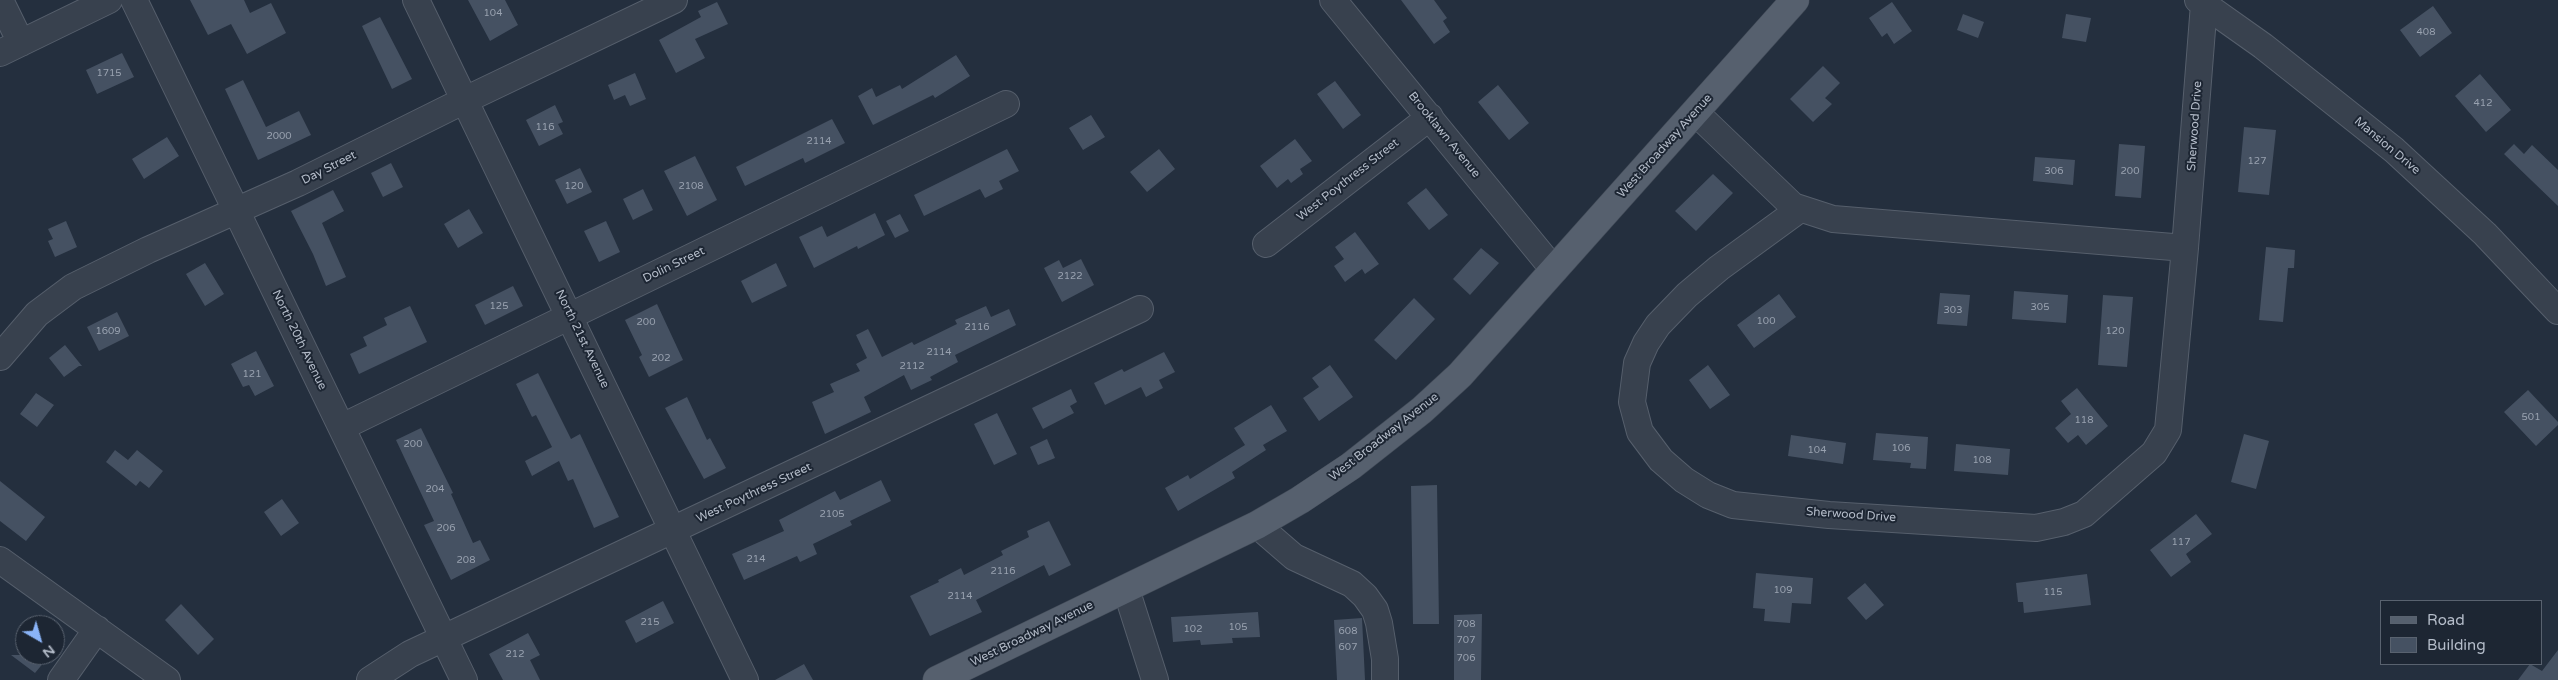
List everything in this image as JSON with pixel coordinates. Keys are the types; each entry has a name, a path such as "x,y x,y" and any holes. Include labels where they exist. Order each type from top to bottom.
{"main road":[{"name":"West Broadway Avenue","path":"937,680 1256,525 1300,500 1352,466 1422,410 1460,375 1795,0"}],"street":[{"path":"0,0 11,48 109,0"},
{"name":"North 20th Avenue","path":"134,0 464,680"},
{"name":"North 21st Avenue","path":"416,0 745,680"},
{"name":"Day Street","path":"0,357 37,314 73,287 298,183 465,100 674,0"},
{"name":"Brooklawn Avenue","path":"1333,0 1554,270"},
{"name":"Sherwood Drive","path":"1800,209 1719,268 1687,295 1658,325 1646,343 1637,363 1632,402 1638,425 1648,445 1684,480 1708,495 1733,505 1829,514 2036,528 2064,522 2084,514 2154,453 2168,430 2186,248 2201,2"},
{"name":"Mansion Drive","path":"2201,2 2263,46 2394,150 2485,234 2558,311"},
{"name":"Dolin Street","path":"342,427 1006,104"},
{"path":"1695,112 1793,206 1833,219 2186,248"},
{"name":"West Poythress Street","path":"1266,244 1430,117"},
{"name":"West Poythress Street","path":"370,680 410,654 674,531 1140,309"},
{"path":"1256,525 1294,557 1352,584 1365,596 1375,610 1379,623 1385,659 1384,680"},
{"path":"0,560 168,680"},
{"path":"1126,588 1155,680"},
{"path":"61,680 96,629"}],"building":[{"path":"190,0 244,0 250,13 271,3 286,33 247,54 231,24 208,35"},
{"path":"468,0 505,0 518,25 490,41"},
{"path":"1401,0 1434,0 1447,18 1443,21 1450,32 1434,44"},
{"path":"717,2 728,24 695,39 705,58 676,73 659,40 701,17 698,11"},
{"path":"1892,2 1912,31 1894,44 1887,33 1882,37 1869,18"},
{"path":"2433,6 2452,33 2420,57 2400,30"},
{"path":"1963,14 1984,22 1978,38 1957,30"},
{"path":"2066,14 2091,18 2086,42 2062,38"},
{"path":"380,17 412,79 392,89 362,26"},
{"path":"122,53 134,77 97,94 86,70"},
{"path":"956,55 970,76 935,98 933,95 873,125 858,96 872,88 876,97 900,85 902,89"},
{"path":"1823,66 1840,83 1825,98 1832,104 1813,122 1790,99"},
{"path":"635,73 646,99 630,106 625,95 614,100 608,85"},
{"path":"2480,74 2511,110 2486,132 2455,96"},
{"path":"243,80 266,127 299,111 311,135 258,160 225,89"},
{"path":"1335,81 1361,115 1343,129 1317,94"},
{"path":"1498,85 1529,123 1509,140 1478,102"},
{"path":"555,105 563,122 558,124 563,134 539,146 526,120"},
{"path":"1091,115 1105,137 1083,150 1069,128"},
{"path":"832,119 845,143 805,163 803,158 745,186 736,167"},
{"path":"2244,127 2276,130 2269,195 2238,192"},
{"path":"167,137 179,156 144,179 132,159"},
{"path":"1295,139 1312,161 1300,169 1303,174 1291,183 1288,179 1277,188 1260,166"},
{"path":"2119,144 2145,146 2141,198 2115,196"},
{"path":"2514,144 2524,154 2532,145 2558,170 2558,206 2504,154"},
{"path":"1007,149 1019,171 999,181 1003,189 985,198 980,189 924,216 914,195"},
{"path":"1159,149 1175,169 1147,192 1130,172"},
{"path":"695,156 717,200 687,216 664,171"},
{"path":"2035,157 2075,160 2073,185 2033,181"},
{"path":"391,163 403,187 383,197 371,173"},
{"path":"580,168 592,192 567,204 555,180"},
{"path":"1713,174 1733,193 1696,231 1675,211"},
{"path":"1426,188 1448,215 1429,230 1407,203"},
{"path":"643,189 653,210 633,220 623,199"},
{"path":"333,190 344,211 322,223 346,277 326,286 313,254 291,211"},
{"path":"469,209 483,233 458,248 444,224"},
{"path":"875,213 885,235 858,249 857,246 814,268 799,237 822,226 827,237"},
{"path":"900,214 909,231 895,238 886,221"},
{"path":"66,221 77,247 55,257 48,241 53,239 48,229"},
{"path":"606,221 620,252 599,262 584,231"},
{"path":"1355,232 1379,264 1365,274 1362,269 1345,282 1334,266 1344,259 1335,247"},
{"path":"2266,247 2295,250 2294,268 2288,268 2283,322 2259,320"},
{"path":"1481,248 1499,263 1470,295 1453,279"},
{"path":"1081,259 1094,285 1062,302 1044,268 1059,260 1063,268"},
{"path":"205,263 224,294 205,306 186,274"},
{"path":"776,263 787,286 752,303 741,281"},
{"path":"513,286 523,306 485,325 475,305"},
{"path":"2014,291 2068,295 2066,323 2012,319"},
{"path":"1940,293 1970,295 1967,326 1937,324"},
{"path":"1779,294 1796,317 1754,348 1737,325"},
{"path":"2103,295 2133,297 2127,367 2098,365"},
{"path":"1414,298 1435,319 1396,360 1374,340"},
{"path":"657,304 683,360 649,377 639,357 642,355 625,320"},
{"path":"410,306 427,342 359,374 350,354 367,346 363,337 387,325 384,318"},
{"path":"986,306 991,317 1009,309 1016,325 955,355 958,362 930,377 932,380 911,390 904,375 864,397 871,412 825,434 812,402 834,392 830,384 860,371 856,364 867,358 856,335 868,329 882,357 912,342 914,345 957,324 955,320"},
{"path":"117,312 129,336 99,351 87,327"},
{"path":"65,345 82,366 79,366 64,377 49,358"},
{"path":"256,351 274,386 255,396 249,385 243,387 231,364"},
{"path":"1164,352 1175,372 1159,380 1163,388 1146,397 1141,387 1105,405 1094,383 1122,369 1124,372"},
{"path":"1330,365 1353,397 1319,421 1303,398 1319,387 1312,378"},
{"path":"1708,365 1730,395 1710,409 1689,380"},
{"path":"538,373 571,439 580,434 619,517 594,528 573,479 568,481 559,461 532,476 525,461 552,447 536,415 532,417 516,384"},
{"path":"2077,388 2108,426 2086,445 2078,435 2068,443 2055,428 2071,414 2061,401"},
{"path":"1071,389 1077,402 1070,406 1074,413 1043,429 1032,408"},
{"path":"2528,390 2558,422 2558,425 2536,446 2504,412"},
{"path":"36,393 54,405 37,427 20,414"},
{"path":"687,397 707,440 710,438 726,468 704,479 665,408"},
{"path":"1271,405 1287,431 1263,445 1266,450 1232,472 1235,478 1178,511 1165,488 1188,475 1190,479 1245,445 1234,428"},
{"path":"997,413 1017,454 994,465 974,424"},
{"path":"421,428 453,493 451,494 473,543 480,540 490,560 451,580 424,525 434,521 396,440"},
{"path":"1876,433 1928,437 1926,469 1910,468 1911,463 1873,460"},
{"path":"2244,434 2269,441 2256,489 2231,482"},
{"path":"1791,435 1846,443 1843,464 1788,456"},
{"path":"1047,439 1055,458 1038,465 1030,447"},
{"path":"1956,444 2010,449 2008,475 1954,471"},
{"path":"115,450 128,460 137,450 163,471 149,488 140,481 136,486 106,462"},
{"path":"881,480 891,501 850,521 852,525 813,544 817,554 800,562 797,556 744,580 732,554 784,531 779,520 835,491 840,500"},
{"path":"0,481 45,517 26,541 0,521"},
{"path":"1437,485 1439,624 1413,624 1411,486"},
{"path":"282,499 299,523 281,536 264,512"},
{"path":"2196,514 2212,534 2186,554 2191,562 2171,577 2150,550"},
{"path":"1049,521 1071,565 1049,576 1044,565 976,600 982,612 930,636 910,596 939,582 938,580 961,568 964,575 1003,555 1001,551 1029,537 1027,531"},
{"path":"1756,573 1813,578 1811,604 1792,603 1790,623 1764,621 1765,609 1753,608"},
{"path":"2087,574 2091,605 2024,613 2023,602 2018,602 2016,583"},
{"path":"1865,583 1884,605 1866,620 1847,598"},
{"path":"663,601 674,623 636,643 625,621"},
{"path":"181,604 214,639 198,655 165,620"},
{"path":"1258,612 1260,637 1232,638 1233,643 1201,645 1200,640 1173,642 1171,617"},
{"path":"1482,614 1481,680 1454,680 1454,615"},
{"path":"1362,618 1365,680 1337,680 1334,620"},
{"path":"528,633 540,655 530,660 540,680 503,680 489,654"},
{"path":"2558,650 2558,680 2518,680 2529,665 2542,671"},
{"path":"804,664 813,680 775,680"},
{"path":"24,665 42,665 35,673"}]}
